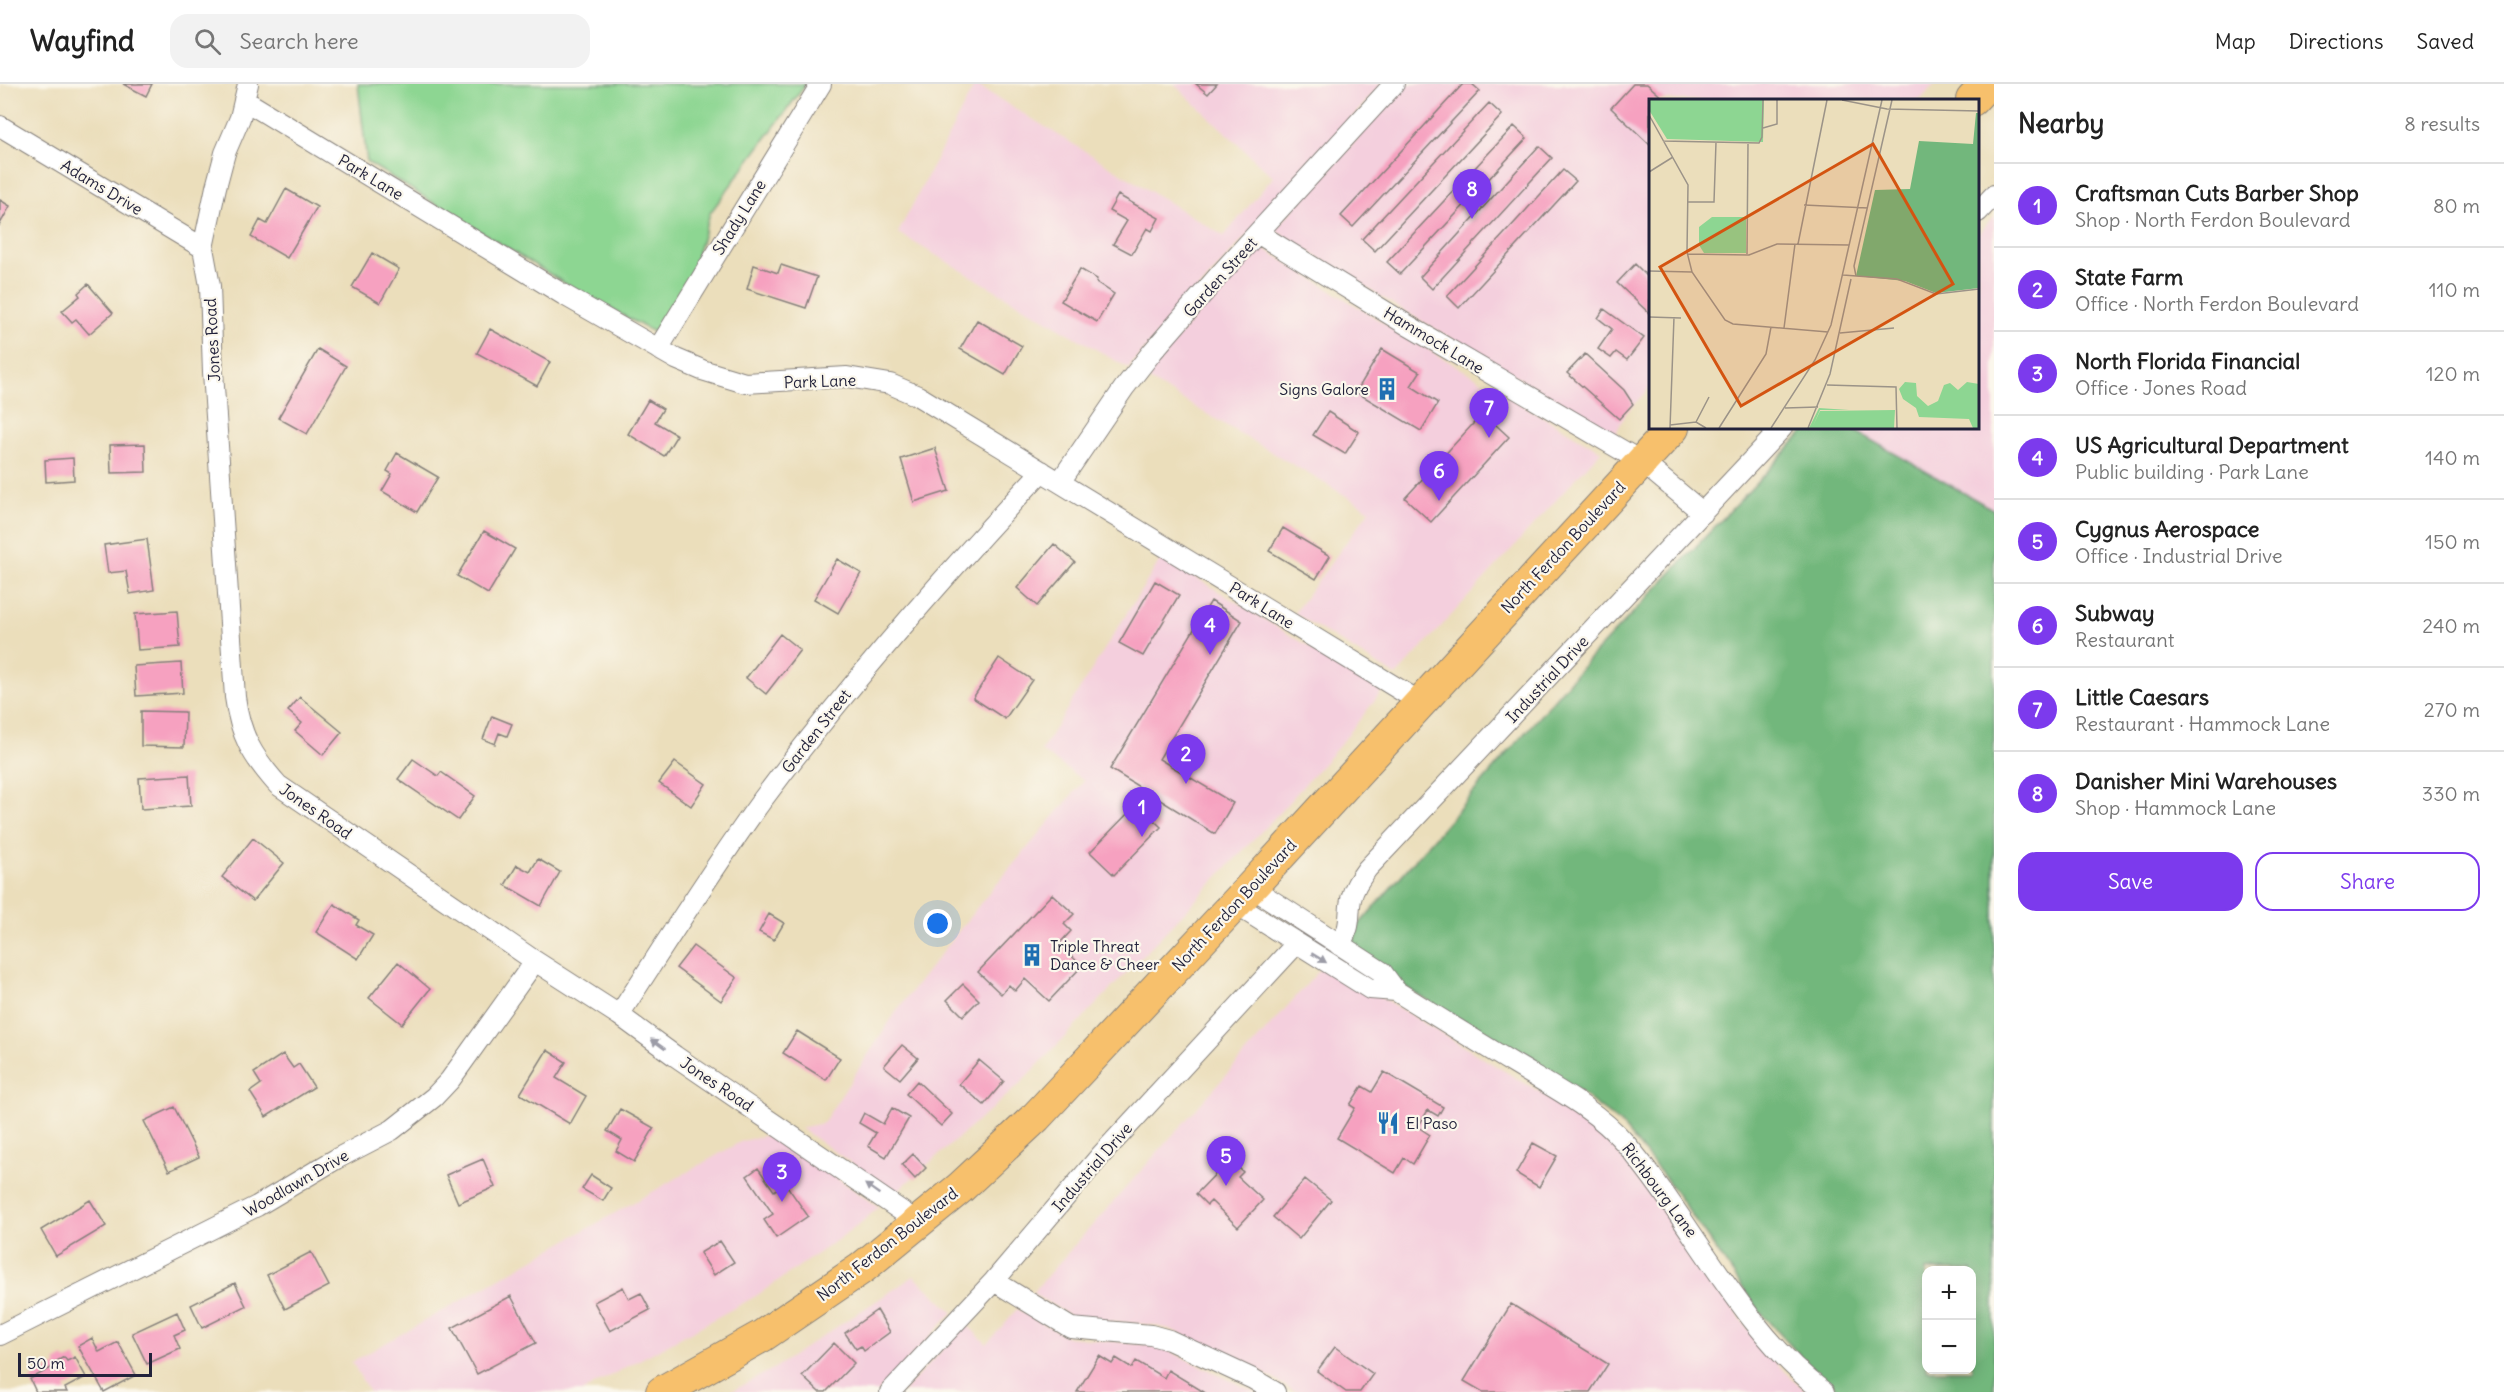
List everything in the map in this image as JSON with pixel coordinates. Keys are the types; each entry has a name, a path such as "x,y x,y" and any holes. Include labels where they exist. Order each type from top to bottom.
{"main road":[{"path":"1973,99 1987,84"},
{"name":"North Ferdon Boulevard","path":"662,1392 762,1336 862,1268 920,1222 1036,1118 1672,429"}],"street":[{"name":"Shady Lane","path":"658,349 820,84"},
{"name":"Garden Street","path":"1060,482 1124,388 1153,351 1220,274 1394,84"},
{"name":"Park Lane","path":"246,92 564,295 658,349 702,370 745,383 847,377 890,384 927,401 1420,702"},
{"name":"Jones Road","path":"246,92 222,164 203,248 210,286 213,372 235,697 238,720 251,752 278,785 920,1222"},
{"name":"Adams Drive","path":"0,126 203,248"},
{"path":"1979,210 1994,195"},
{"name":"Hammock Lane","path":"1259,234 1409,326 1642,462 1703,513"},
{"name":"Industrial Drive","path":"1339,945 1350,924 1351,900 1356,886 1367,869 1781,429"},
{"name":"Garden Street","path":"619,1015 761,802 818,727 894,634 1042,471"},
{"name":"Richbourg Lane","path":"1243,896 1339,945 1382,972 1396,991 1571,1098 1614,1132 1660,1187 1752,1317 1785,1357 1824,1392"},
{"name":"Richbourg Lane","path":"1243,896 1296,944 1370,989 1396,991"},
{"name":"Industrial Drive","path":"890,1392 994,1281 1102,1154 1296,944"},
{"name":"Woodlawn Drive","path":"0,1335 238,1216 392,1130 434,1097 450,1080 535,961"},
{"path":"994,1281 1071,1328 1151,1335 1169,1340 1253,1379 1275,1392"}],"shaded area":[{"path":"975,84 1224,236 1273,177 1174,84 1382,84 1128,368 898,233"},
{"path":"1407,84 1935,84 1921,99 1649,99 1649,388 1626,413 1615,435 1401,309 1274,230"},
{"path":"1994,216 1994,510 1852,429 1979,429 1979,234"},
{"path":"1260,246 1390,327 1601,451 1396,676 1294,613 1370,510 1144,377 1226,281"},
{"path":"1162,557 1382,691 1340,745 1279,813 1018,1086 895,1193 800,1128 823,1123 898,1009 979,905 1084,781 1041,751"},
{"path":"1325,964 1565,1107 1608,1140 1652,1194 1745,1325 1778,1365 1807,1392 1296,1392 1258,1370 1172,1330 1153,1325 1074,1318 1032,1293"},
{"path":"772,1134 879,1207 856,1227 756,1296 581,1392 369,1392 352,1362 742,1141"},
{"path":"914,1276 953,1312 878,1392 730,1392 773,1369"},
{"path":"1017,1309 1068,1337 1149,1345 1165,1349 1255,1392 903,1392 966,1324 987,1344"}],"green space":[{"path":"358,84 806,84 710,213 689,281 657,334 569,286 367,162"},
{"path":"1806,429 1852,429 1994,510 1994,1392 1843,1392 1814,1371 1759,1311 1667,1180 1621,1124 1576,1089 1395,981 1343,943 1588,660"}],"building":[{"path":"123,84 152,84 146,96"},
{"path":"1196,84 1217,84 1208,94"},
{"path":"1463,84 1472,84 1480,91 1353,227 1341,216"},
{"path":"1633,84 1647,84 1664,99 1649,99 1649,144 1611,108"},
{"path":"1489,103 1502,115 1375,251 1362,239"},
{"path":"1514,126 1527,138 1400,274 1387,262"},
{"path":"1539,146 1552,158 1432,289 1420,277"},
{"path":"1563,170 1576,181 1459,308 1447,296"},
{"path":"286,189 317,207 287,258 251,237 260,220 267,224"},
{"path":"1118,195 1159,218 1152,231 1147,228 1132,254 1113,244 1127,221 1109,211"},
{"path":"0,200 10,206 0,224"},
{"path":"372,253 399,269 380,303 352,287"},
{"path":"1635,264 1649,278 1649,313 1617,283"},
{"path":"754,265 778,273 781,265 817,277 806,308 747,289"},
{"path":"1080,269 1097,279 1096,282 1114,294 1097,322 1061,301"},
{"path":"88,284 113,313 89,334 76,319 72,322 62,311 80,296 78,293"},
{"path":"1604,309 1644,338 1627,360 1616,352 1611,358 1598,349 1612,329 1598,318"},
{"path":"977,320 1022,346 1005,375 960,349"},
{"path":"490,329 550,362 537,386 477,353"},
{"path":"318,349 346,366 307,434 278,418"},
{"name":"Signs Galore","path":"1382,349 1420,372 1411,386 1438,403 1421,431 1356,392"},
{"path":"1585,354 1624,390 1633,404 1619,419 1567,373"},
{"path":"648,400 663,409 655,422 677,435 664,456 628,434"},
{"path":"1328,412 1359,432 1345,454 1313,435"},
{"path":"1483,413 1509,437 1431,522 1405,498"},
{"path":"145,444 146,472 111,473 110,445"},
{"path":"935,448 949,491 914,502 901,459"},
{"path":"397,453 438,477 417,512 382,491 392,474 387,471"},
{"path":"73,458 74,480 46,482 45,460"},
{"path":"1283,528 1330,556 1316,579 1269,551"},
{"path":"484,531 515,549 488,594 457,576"},
{"path":"147,539 154,590 130,594 126,571 108,573 104,545"},
{"path":"1054,544 1075,562 1037,606 1017,588"},
{"path":"837,559 861,573 838,613 814,599"},
{"path":"1155,581 1179,595 1143,656 1119,643"},
{"path":"1211,601 1242,621 1159,759 1233,803 1215,834 1110,769"},
{"path":"177,611 180,647 138,650 135,614"},
{"path":"780,634 800,650 766,694 746,678"},
{"path":"999,658 1032,680 1005,719 973,698"},
{"path":"181,663 183,693 136,696 134,666"},
{"path":"300,697 342,732 323,755 295,731 302,723 288,711"},
{"path":"141,711 185,712 184,747 141,746"},
{"path":"492,716 512,724 507,736 499,733 495,744 483,739"},
{"path":"413,759 438,776 441,772 475,796 458,820 398,779"},
{"path":"675,762 706,784 691,806 659,783"},
{"path":"189,775 191,806 141,809 139,778"},
{"path":"1137,804 1161,827 1114,875 1090,852"},
{"path":"253,838 284,863 253,901 222,877"},
{"path":"538,859 560,872 541,906 505,885 517,865 530,872"},
{"name":"Triple Threat Dance & Cheer","path":"1052,894 1074,914 1064,924 1071,931 1059,944 1082,966 1049,1001 1025,979 1015,991 1009,985 1001,994 978,972"},
{"path":"334,904 359,920 356,925 373,935 358,959 316,932"},
{"path":"769,914 784,923 774,940 759,932"},
{"path":"693,946 737,978 721,1001 676,968"},
{"path":"398,962 430,989 402,1024 369,998"},
{"path":"963,984 979,1000 963,1016 947,1000"},
{"path":"797,1031 840,1058 826,1080 783,1053"},
{"path":"902,1045 918,1058 900,1079 884,1066"},
{"path":"547,1050 566,1062 556,1078 586,1096 570,1124 520,1094"},
{"path":"283,1054 293,1068 299,1064 314,1087 266,1117 250,1092 261,1084 254,1073"},
{"path":"979,1060 1004,1081 984,1105 959,1084"},
{"path":"1384,1072 1443,1107 1438,1116 1428,1110 1418,1127 1430,1135 1413,1164 1404,1158 1395,1173 1337,1138 1355,1108 1350,1105 1362,1086 1372,1092"},
{"path":"917,1081 952,1114 941,1126 906,1094"},
{"path":"174,1107 199,1157 169,1171 144,1121"},
{"path":"892,1108 909,1118 886,1157 868,1146 876,1133 859,1123 864,1113 883,1124"},
{"path":"620,1109 654,1128 634,1162 616,1151 622,1140 607,1131"},
{"path":"1533,1143 1557,1156 1539,1187 1516,1173"},
{"path":"913,1154 926,1168 915,1179 902,1165"},
{"path":"483,1159 495,1187 458,1203 446,1175"},
{"path":"1230,1159 1243,1172 1238,1177 1263,1200 1238,1227 1211,1201 1207,1205 1196,1194"},
{"path":"758,1168 774,1191 785,1183 808,1216 776,1238 764,1220 773,1214 747,1176"},
{"path":"591,1175 611,1188 603,1201 582,1189"},
{"path":"1305,1179 1331,1200 1299,1239 1273,1217"},
{"path":"90,1200 106,1226 56,1256 41,1230"},
{"path":"720,1241 734,1262 714,1275 700,1253"},
{"path":"311,1252 329,1286 285,1309 267,1275"},
{"path":"235,1283 246,1306 202,1328 191,1305"},
{"path":"623,1287 629,1299 641,1293 650,1310 610,1331 594,1302"},
{"path":"511,1296 536,1343 477,1374 452,1328"},
{"path":"1511,1304 1608,1364 1590,1392 1483,1392 1464,1381"},
{"path":"877,1310 890,1332 864,1351 861,1346 856,1349 845,1333"},
{"path":"177,1312 185,1330 174,1335 180,1349 147,1364 132,1333"},
{"path":"92,1338 99,1352 118,1342 136,1375 104,1392 78,1346"},
{"path":"834,1343 854,1363 826,1392 819,1392 802,1376"},
{"path":"1335,1347 1373,1374 1360,1392 1346,1392 1317,1371"},
{"path":"1099,1356 1112,1364 1116,1358 1132,1368 1136,1361 1164,1378 1168,1370 1204,1392 1077,1392"},
{"path":"64,1357 67,1361 75,1357 86,1377 65,1388 67,1392 36,1392 30,1379 57,1365 55,1362"}],"place":[{"name":"Danisher Mini Warehouses","path":"1472,219"},
{"name":"Signs Galore","path":"1387,389"},
{"name":"Little Caesars","path":"1489,438"},
{"name":"Subway","path":"1439,501"},
{"name":"US Agricultural Department","path":"1210,655"},
{"name":"State Farm","path":"1186,784"},
{"name":"Craftsman Cuts Barber Shop","path":"1142,837"},
{"name":"Triple Threat Dance & Cheer","path":"1032,955"},
{"name":"El Paso","path":"1388,1123"},
{"name":"Cygnus Aerospace","path":"1226,1186"},
{"name":"North Florida Financial","path":"782,1202"}]}
